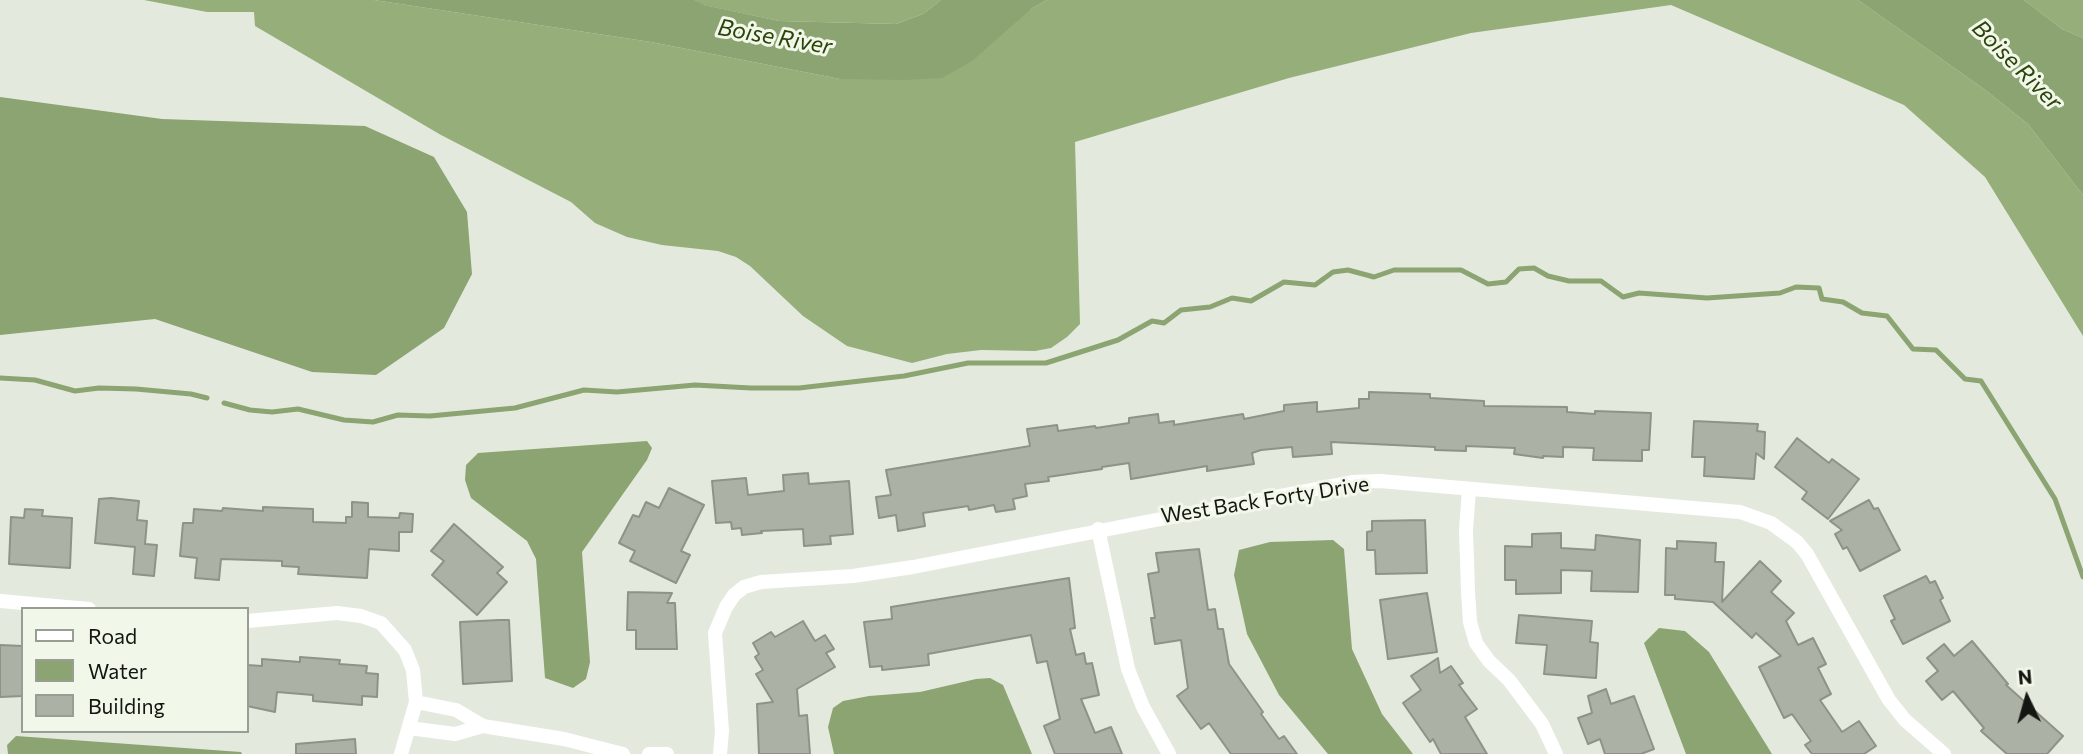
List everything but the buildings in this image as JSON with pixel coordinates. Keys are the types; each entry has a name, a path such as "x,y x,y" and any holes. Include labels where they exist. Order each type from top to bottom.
{"street":[{"name":"West Back Forty Drive","path":"720,754 722,731 715,633 720,618 734,595 744,587 761,582 853,576 903,569 1098,529 1352,482 1380,481 1740,512 1771,523 1797,542 1807,554 1889,700 1905,720 1944,754"},
{"path":"1469,489 1466,530 1468,592 1470,622 1476,643 1542,724 1556,754"},
{"path":"1098,529 1128,670 1143,707 1169,754"},
{"path":"0,601 67,607"},
{"path":"248,621 337,613 361,616 381,623 405,650 413,670 416,702 401,754"},
{"path":"416,702 456,710 483,726 564,739 623,754"},
{"path":"409,728 456,734 483,726"},
{"path":"649,754 667,754"}],"shaded area":[{"path":"144,0 374,0 651,42 840,79 1031,9 1047,0 1858,0 1984,89 2028,124 2083,195 2083,336 1985,177 1904,105 1671,5 1471,33 1289,78 1075,142 1080,324 1051,348 1035,351 981,350 947,354 912,363 847,346 803,316 750,266 736,257 718,251 662,245 627,237 595,223 571,202 441,135 255,26 254,12 207,12"},
{"path":"695,0 941,0 923,14 896,24 779,21 703,5"},
{"path":"2024,0 2083,0 2083,38 2062,29"}],"water":[{"name":"Boise River","path":"374,0 695,0 704,5 779,21 896,24 923,14 941,0 1047,0 1031,9 972,61 942,78 904,80 840,79 651,42"},
{"name":"Boise River","path":"1858,0 2024,0 2062,29 2083,38 2083,195 2028,124 1984,89"},
{"path":"0,97 162,119 365,126 434,157 467,212 472,274 444,328 376,375 312,372 155,319 0,335"},
{"path":"647,441 652,448 647,460 582,552 590,662 586,679 573,688 545,678 536,559 527,541 471,498 465,480 466,465 478,453"},
{"path":"1333,540 1344,549 1352,649 1382,714 1413,754 1328,754 1279,695 1247,634 1234,575 1239,550 1270,542"},
{"path":"1659,628 1685,631 1709,652 1772,754 1686,754 1644,643"},
{"path":"990,678 1003,685 1032,754 834,754 828,727 833,708 843,701 920,692"},
{"path":"16,736 242,754 8,754 7,745"}],"waterway":[{"path":"224,403 250,410 272,412 298,409 344,420 373,422 398,415 430,416 515,408 584,390 617,392 695,385 799,388 904,376 968,363 1046,363 1118,340 1152,321 1164,323 1181,310 1210,307 1232,298 1251,301 1284,282 1315,285 1333,272 1348,270 1374,277 1394,270 1461,270 1488,284 1506,282 1519,269 1534,268 1548,276 1569,281 1601,281 1623,297 1639,293 1707,298 1780,293 1796,287 1819,288 1822,299 1843,302 1862,313 1887,316 1913,349 1936,350 1965,379 1981,381 2055,499 2083,577"},
{"path":"0,378 35,380 75,391 99,388 136,389 207,398"}]}
